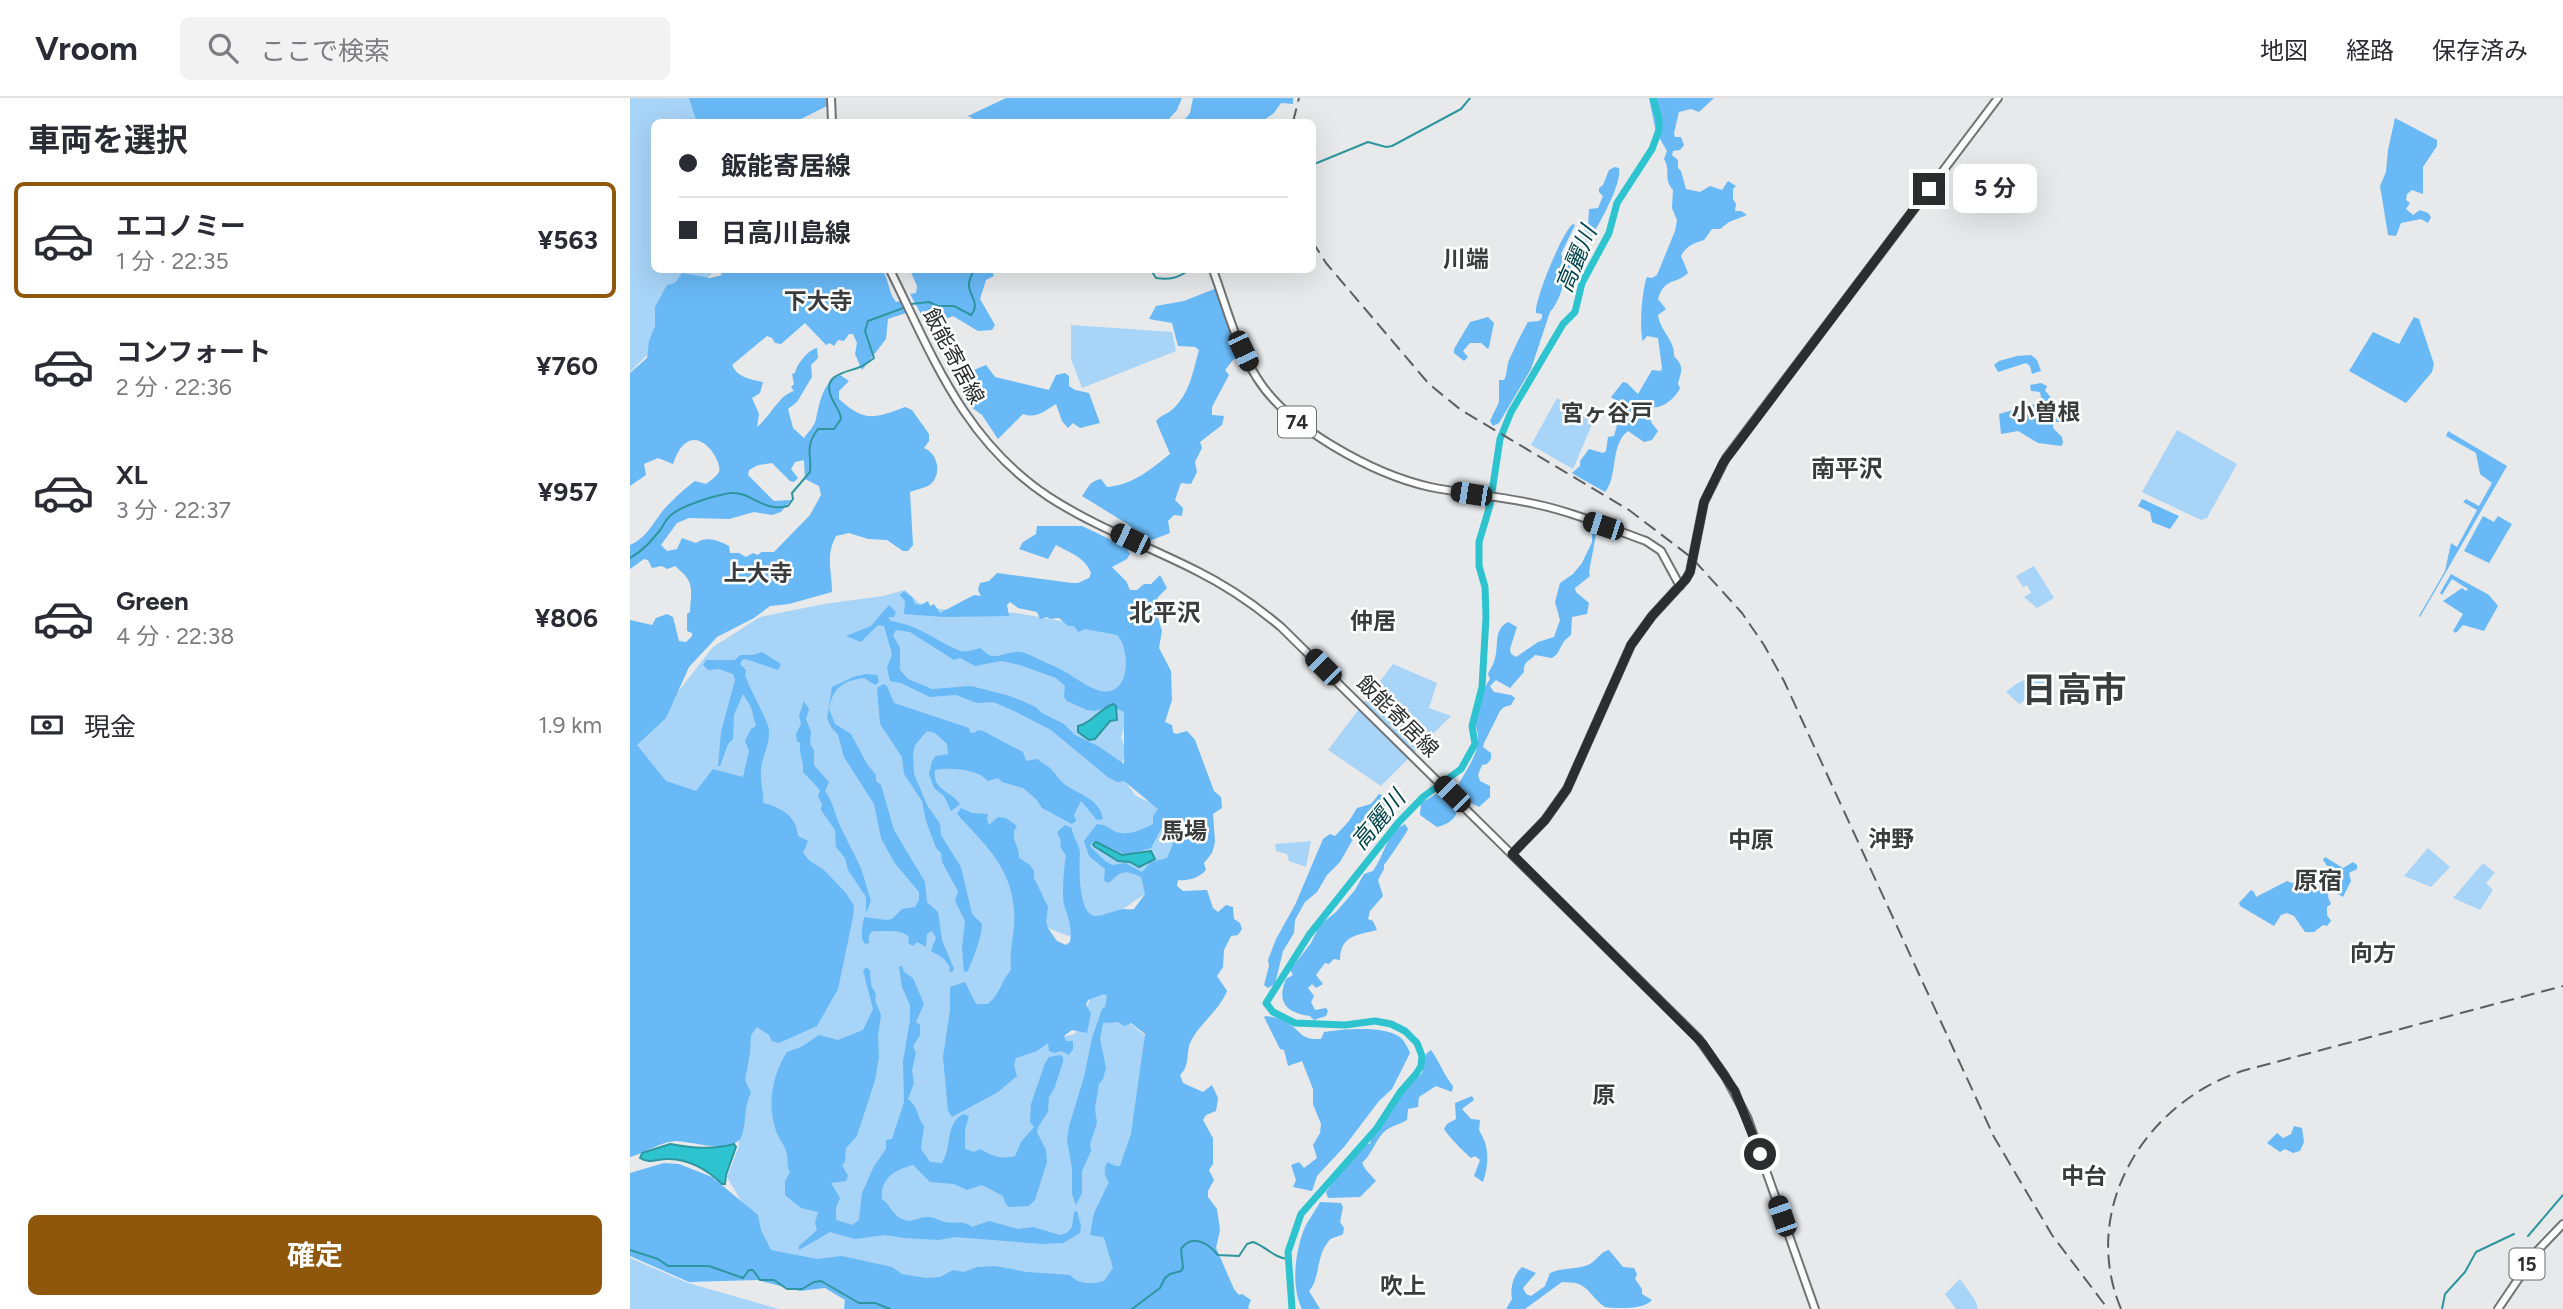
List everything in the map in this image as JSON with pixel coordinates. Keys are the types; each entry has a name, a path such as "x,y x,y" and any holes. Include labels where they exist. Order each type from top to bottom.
{"main road":[{"path":"831,98 832,119"},
{"path":"1512,854 1537,830 1560,800 1573,777 1631,645 1690,572 1704,502 1723,463 1998,98"},
{"name":"飯能寄居線","path":"892,273 961,410 981,437 1016,473 1068,509 1198,571 1260,610 1300,644 1685,1025 1721,1069 1752,1128 1815,1309"},
{"name":"74","path":"1214,273 1249,365 1263,387 1285,412 1313,433 1383,472 1414,483 1546,507 1646,541 1661,551 1680,586"},
{"name":"15","path":"2498,1309 2538,1250 2563,1224"}],"shaded area":[{"path":"630,98 694,98 700,119 651,119 651,273 711,275 705,279 658,344 630,372"},
{"path":"689,98 827,98 827,106 801,119 696,119"},
{"path":"1006,98 1182,98 1177,110 1169,119 974,119 968,116"},
{"path":"1193,98 1293,98 1293,104 1281,103 1265,119 1185,119 1190,113"},
{"path":"1649,98 1714,98 1699,112 1691,109 1679,112 1674,133 1675,137 1681,137 1684,145 1680,150 1673,151 1672,155 1678,160 1678,168 1686,189 1700,192 1710,186 1722,190 1728,181 1736,186 1733,189 1735,211 1747,215 1720,229 1712,229 1704,240 1688,247 1681,256 1688,273 1667,284 1661,292 1658,299 1666,309 1658,315 1674,350 1674,356 1681,366 1678,384 1680,388 1669,401 1650,411 1651,422 1658,431 1652,440 1644,442 1628,431 1622,437 1616,452 1612,478 1605,492 1572,473 1580,466 1580,461 1589,449 1603,453 1606,451 1608,437 1614,436 1622,407 1611,397 1623,382 1638,394 1652,370 1661,371 1662,368 1658,338 1647,336 1643,341 1642,299 1647,277 1657,275 1677,220 1672,208 1673,190 1668,182 1664,159 1667,151 1656,132"},
{"path":"2395,118 2437,140 2437,146 2423,167 2423,194 2412,190 2407,194 2406,200 2410,203 2406,209 2413,215 2420,210 2431,217 2428,223 2421,219 2401,223 2396,236 2388,235 2380,186 2386,172"},
{"path":"1619,168 1619,178 1615,191 1550,312 1531,369 1499,423 1493,426 1490,421 1499,402 1499,380 1504,380 1509,361 1528,322 1542,318 1542,314 1536,313 1537,306 1556,252 1568,229 1575,225 1561,254 1564,261 1568,259 1580,234 1588,227 1589,209 1598,208 1603,196 1599,188 1609,170"},
{"path":"682,273 710,278 722,275 720,273 884,273 893,298 896,302 900,301 906,313 888,319 886,339 862,370 855,354 857,343 853,334 849,334 844,341 838,340 834,346 830,343 826,345 805,323 781,344 775,343 767,336 732,365 741,375 763,382 760,393 752,398 759,414 757,427 784,397 794,391 791,387 794,384 792,374 807,354 817,348 818,358 811,365 812,377 797,402 788,409 793,428 804,438 813,427 826,388 840,375 849,381 839,391 839,399 856,412 878,416 905,407 912,410 929,434 929,441 924,448 935,458 937,474 930,485 910,492 913,545 908,551 903,551 887,540 868,539 849,533 836,536 830,557 832,592 789,604 770,606 754,618 717,637 689,667 666,718 637,745 666,781 696,791 713,769 743,777 749,751 745,741 751,729 756,726 751,707 743,694 734,715 733,739 718,766 721,732 735,680 733,674 719,669 708,670 703,665 706,660 735,660 740,655 762,652 781,664 778,670 746,659 740,664 746,670 747,681 769,729 761,771 763,803 776,807 791,818 798,836 808,841 803,853 824,870 846,893 854,906 838,989 817,1026 779,1043 772,1041 769,1035 757,1027 751,1035 745,1080 751,1093 742,1135 738,1141 731,1145 712,1146 676,1141 658,1145 630,1157 630,620 652,625 656,618 667,614 673,617 679,641 686,642 692,633 687,631 691,595 686,576 675,566 667,569 662,566 652,568 648,560 644,559 630,569 630,545 646,534 665,508 683,490 695,481 706,484 718,474 719,466 705,444 697,440 688,441 680,449 673,464 658,458 644,464 646,475 630,486 630,373 647,358 649,341 655,326 655,307 667,285 675,283","holes":["804,460 805,479 819,486 821,495 810,515 774,552 761,552 758,555 753,553 746,557 739,553 730,553 729,546 708,539 696,543 682,538 677,549 667,551 661,545 677,523 689,518 729,519 754,512 772,515 781,512 791,500 774,501 748,475 749,470 758,465 772,463 794,482 798,478 791,469 795,462"]},
{"path":"911,273 992,273 994,276 986,280 980,299 995,325 992,330 978,331 953,316 937,322 921,314 910,294 916,293 917,286"},
{"path":"1217,288 1240,351 1239,357 1225,370 1229,375 1212,407 1212,415 1224,416 1222,425 1200,442 1202,448 1195,462 1197,472 1191,484 1181,483 1175,500 1183,508 1182,516 1174,515 1168,521 1170,533 1147,542 1129,525 1082,496 1094,481 1101,479 1107,487 1125,483 1170,454 1156,421 1174,408 1184,395 1199,350 1195,347 1178,346 1172,323 1149,319 1156,306 1184,301"},
{"path":"1488,317 1494,323 1488,349 1481,343 1470,343 1463,351 1468,357 1464,361 1454,353 1454,349 1470,322"},
{"path":"2414,317 2419,319 2434,364 2432,372 2406,403 2349,371 2373,332 2399,344"},
{"path":"1071,325 1172,332 1176,351 1082,388 1071,359"},
{"path":"2031,355 2037,360 2041,371 2032,374 2026,363 1998,372 1994,365 2017,356"},
{"path":"986,365 995,377 1049,390 1056,375 1065,373 1069,376 1069,386 1089,393 1100,423 1080,428 1073,423 1068,428 1062,421 1056,404 1036,415 1023,414 998,439 982,415 971,407 959,376"},
{"path":"2041,383 2047,386 2045,391 2062,419 2060,422 2054,422 2053,428 2062,437 2061,446 2038,443 2018,431 2001,434 1999,414 2042,402 2040,392 2031,391 2030,385"},
{"path":"1557,398 1593,422 1573,469 1531,445"},
{"path":"2177,430 2237,464 2207,518 2201,520 2142,492"},
{"path":"2448,431 2507,466 2420,617 2445,571 2451,543 2457,547 2477,510 2463,502 2466,499 2479,506 2492,483 2480,474 2476,453 2446,436"},
{"path":"2142,499 2179,516 2170,529 2152,522 2150,512 2138,506"},
{"path":"2483,516 2494,522 2498,516 2512,524 2489,563 2464,551"},
{"path":"1037,526 1082,526 1126,547 1130,554 1127,559 1112,567 1126,581 1130,590 1151,584 1160,575 1167,588 1158,597 1155,608 1162,631 1159,648 1171,671 1172,700 1165,722 1172,725 1176,734 1187,731 1195,740 1214,791 1221,797 1222,808 1213,814 1215,842 1212,853 1204,863 1206,870 1194,878 1178,880 1177,886 1183,891 1207,890 1213,908 1218,912 1226,905 1233,907 1234,919 1240,923 1242,929 1238,935 1231,936 1224,950 1223,967 1217,976 1227,991 1190,1043 1185,1068 1180,1075 1183,1083 1203,1092 1212,1085 1218,1098 1216,1111 1206,1115 1203,1120 1213,1138 1213,1164 1209,1170 1214,1180 1208,1197 1217,1209 1220,1230 1216,1248 1234,1289 1239,1295 1251,1300 1249,1309 844,1309 845,1300 825,1288 800,1291 757,1280 689,1282 630,1256 630,1173 664,1163 679,1164 712,1177 758,1215 761,1230 771,1250 817,1259 842,1256 892,1267 902,1274 926,1278 940,1277 953,1270 964,1272 977,1267 995,1266 1027,1272 1070,1275 1077,1281 1091,1283 1104,1281 1113,1268 1103,1237 1090,1235 1094,1213 1109,1182 1105,1167 1108,1162 1120,1166 1131,1134 1145,1034 1131,1023 1124,1026 1118,1022 1103,1023 1100,1039 1106,1068 1099,1084 1095,1109 1097,1123 1090,1144 1091,1151 1082,1171 1082,1193 1076,1205 1072,1194 1072,1168 1067,1140 1069,1126 1084,1077 1092,1038 1107,996 1104,994 1088,1000 1086,1005 1091,1013 1087,1033 1072,1030 1064,1036 1066,1041 1073,1041 1073,1049 1069,1055 1061,1051 1049,1051 1048,1043 1037,1051 1016,1058 1014,1065 1017,1076 998,1092 952,1117 948,1111 943,1057 950,1010 950,987 965,982 976,1004 988,1004 992,1000 1011,970 1014,917 1012,894 1002,868 957,814 961,808 972,813 988,814 989,825 998,817 1006,818 1017,826 1014,838 1019,858 1034,871 1034,878 1048,907 1048,928 1057,941 1066,945 1070,942 1071,932 1063,897 1066,856 1060,846 1057,832 1065,825 1072,828 1080,850 1083,901 1091,914 1097,916 1134,909 1145,894 1141,877 1123,872 1109,883 1104,881 1105,869 1089,856 1084,841 1097,824 1119,833 1144,828 1153,824 1153,816 1158,809 1124,781 1118,782 1109,778 1051,730 1014,711 993,702 977,703 956,695 930,697 901,683 890,681 887,668 892,654 884,626 878,625 861,642 846,636 871,626 889,605 896,612 894,617 888,617 891,621 918,629 958,650 980,648 992,656 1021,652 1062,670 1097,690 1110,691 1117,688 1125,674 1126,656 1117,635 1085,629 1078,632 1074,626 1068,626 1059,618 1040,619 1037,612 1018,608 1010,602 1007,605 1009,616 944,617 904,614 905,601 900,595 904,591 912,597 915,604 921,605 928,601 930,606 934,604 940,613 974,595 981,596 978,590 980,583 989,581 997,573 1072,583 1089,578 1091,573 1085,563 1056,545 1048,559 1019,549 1023,542 1036,534","holes":["896,630 910,632 954,660 960,658 975,666 1001,661 1056,678 1065,686 1064,697 1067,701 1087,710 1095,711 1111,706 1124,712 1124,764 1098,746 1075,735 1064,724 1036,707 1010,696 971,686 932,689 908,679 900,670 900,648 893,635","1167,818 1176,818 1181,825 1167,858 1151,862 1142,872 1125,863 1112,865 1090,846 1092,842 1096,842 1127,855 1151,848"]},
{"path":"1597,529 1590,576 1575,588 1589,603 1587,614 1572,617 1571,635 1552,658 1535,655 1525,664 1524,672 1510,688 1496,680 1490,686 1494,692 1515,698 1511,705 1500,711 1484,743 1483,747 1491,753 1491,759 1482,765 1478,775 1480,781 1490,786 1490,797 1479,807 1469,802 1456,789 1477,747 1478,737 1473,712 1490,679 1488,674 1496,653 1498,633 1508,622 1517,627 1510,649 1511,654 1516,657 1538,642 1554,637 1560,620 1555,602 1560,583 1582,563 1592,542 1592,534"},
{"path":"2034,566 2054,598 2037,608 2024,597 2031,593 2027,585 2023,587 2016,576"},
{"path":"2451,574 2489,595 2498,606 2484,631 2463,625 2456,633 2453,631 2463,614 2443,601 2462,588 2466,591 2468,589 2452,579 2442,595 2440,593"},
{"path":"905,590 919,603 940,609 1017,613 1131,634 1136,691 1121,737 1126,752 1120,775 1136,796 1183,817 1185,834 1151,890 1105,921 1068,936 1041,925 1020,1046 1075,1034 1094,990 1117,993 1122,1016 1145,1036 1112,1288 928,1284 772,1253 727,1177 739,1146 734,1080 674,792 632,746 713,647 760,617"},
{"path":"1393,664 1437,683 1429,708 1451,716 1381,786 1328,750"},
{"path":"2040,672 2050,687 2041,693 2036,693 2019,704 2006,692 2016,684"},
{"path":"866,674 877,675 879,682 875,685 864,678 845,683 836,690 829,709 835,724 851,734 876,775 876,781 881,785 894,830 925,882 927,902 938,912 942,940 954,969 952,972 943,958 931,951 936,938 932,931 927,934 926,947 917,942 913,946 908,943 909,937 897,931 872,931 869,943 865,944 862,939 864,917 892,919 902,909 915,907 919,900 919,892 894,862 881,838 874,804 844,757 838,735 827,718 832,687"},
{"path":"883,684 887,686 894,703 969,728 970,732 983,731 1023,752 1026,761 1037,759 1051,769 1064,784 1094,803 1101,812 1103,819 1097,820 1081,801 1074,815 1076,821 1072,824 1042,808 1023,788 1002,782 998,778 988,781 978,774 963,770 935,770 936,782 960,804 951,811 944,796 934,788 929,774 936,756 948,754 947,744 935,733 927,731 915,745 914,774 927,805 940,824 941,835 961,867 972,914 982,924 968,971 964,972 962,948 965,921 955,901 958,891 942,862 941,853 936,848 922,801 904,774 902,757 880,724 877,688"},
{"path":"804,701 809,709 806,719 811,732 814,765 829,782 825,791 859,864 871,901 866,913 866,897 836,847 835,830 821,810 822,804 818,796 820,790 803,772 800,743 796,734 801,724 799,716"},
{"path":"1113,704 1116,706 1117,720 1110,721 1095,739 1089,740 1078,732 1078,726"},
{"path":"1379,794 1385,796 1389,804 1352,841 1317,892 1305,902 1295,920 1294,933 1283,951 1275,984 1268,988 1264,985 1268,960 1323,839 1330,834 1335,836 1357,808 1371,804"},
{"path":"1436,794 1456,805 1457,810 1452,820 1437,827 1420,815 1421,803"},
{"path":"1405,824 1408,829 1384,865 1378,880 1383,896 1370,911 1368,919 1373,921 1377,930 1351,937 1343,945 1340,960 1334,959 1329,964 1325,963 1316,975 1323,984 1316,988 1312,984 1308,988 1314,996 1311,1002 1315,1010 1326,1008 1326,1016 1314,1020 1290,1009 1282,994 1286,979 1293,975 1290,970 1311,943 1320,925 1336,912 1355,890 1364,874 1373,871 1390,838"},
{"path":"1311,841 1306,867 1289,861 1287,854 1276,851 1275,844"},
{"path":"1096,842 1122,855 1151,851 1155,859 1139,867 1130,862 1118,861 1094,846"},
{"path":"2428,848 2450,867 2431,887 2404,876"},
{"path":"2325,857 2343,868 2353,862 2357,865 2357,869 2349,873 2351,881 2343,897 2329,888 2328,897 2331,904 2327,907 2327,915 2331,921 2327,926 2323,925 2314,932 2305,932 2294,916 2287,913 2281,915 2274,926 2240,906 2239,903 2251,890 2256,897 2287,881 2296,882 2304,889 2316,885 2330,870 2323,860"},
{"path":"2483,863 2495,873 2486,883 2493,890 2480,910 2453,898"},
{"path":"902,966 904,972 913,978 924,1004 916,1022 920,1025 920,1035 913,1046 916,1053 912,1070 914,1083 908,1099 924,1126 921,1149 930,1162 942,1163 953,1124 963,1114 969,1116 965,1129 965,1149 974,1152 980,1149 1001,1157 1015,1156 1021,1142 1034,1127 1030,1122 1031,1104 1045,1063 1049,1057 1060,1055 1063,1062 1049,1097 1048,1112 1038,1127 1037,1132 1046,1150 1047,1162 1035,1200 1029,1206 1009,1207 1003,1196 982,1185 967,1190 954,1184 930,1182 913,1165 890,1176 883,1186 882,1199 896,1215 906,1220 931,1217 972,1227 989,1221 1018,1229 1033,1227 1060,1235 1067,1233 1072,1227 1074,1212 1077,1211 1080,1233 1063,1243 1042,1244 885,1235 855,1239 830,1232 799,1250 799,1246 817,1230 815,1223 818,1212 801,1208 785,1195 785,1181 790,1172 787,1154 776,1131 772,1111 772,1090 778,1070 787,1052 801,1047 819,1035 838,1040 863,1030 873,1009 863,970 867,967 881,1015 879,1057 875,1080 857,1136 846,1148 845,1162 842,1165 848,1176 846,1181 831,1183 840,1198 836,1208 836,1220 852,1225 859,1220 862,1193 874,1166 886,1149 886,1140 892,1139 904,1102 903,1061 910,1005 902,987 899,967"},
{"path":"1264,1017 1284,1021 1306,1037 1314,1039 1321,1039 1324,1032 1332,1031 1386,1031 1401,1038 1410,1053 1392,1089 1317,1176 1312,1191 1293,1187 1296,1180 1291,1165 1299,1162 1304,1168 1317,1158 1313,1145 1320,1133 1321,1124 1313,1104 1313,1089 1302,1061 1288,1066 1284,1050 1280,1049"},
{"path":"1431,1050 1453,1086 1452,1092 1436,1086 1419,1097 1418,1107 1408,1109 1407,1120 1383,1133 1362,1163 1376,1181 1360,1197 1328,1198 1326,1192 1365,1143 1370,1144 1372,1134 1384,1122 1402,1092 1422,1073 1426,1054"},
{"path":"1472,1096 1474,1100 1462,1109 1471,1119 1480,1120 1479,1130 1487,1156 1483,1182 1474,1176 1480,1160 1475,1156 1471,1158 1444,1129 1456,1119 1455,1103"},
{"path":"2294,1126 2302,1128 2304,1142 2300,1151 2293,1153 2285,1149 2280,1152 2267,1143 2277,1133 2283,1138 2291,1134"},
{"path":"670,1144 702,1148 734,1144 736,1147 725,1184 690,1163 675,1159 650,1161 640,1158 642,1153"},
{"path":"1320,1202 1341,1203 1343,1207 1340,1222 1344,1228 1343,1234 1331,1239 1324,1248 1315,1281 1309,1291 1320,1309 1302,1309 1295,1281 1298,1250 1305,1228"},
{"path":"1609,1250 1623,1267 1634,1268 1637,1274 1635,1279 1642,1289 1642,1294 1652,1300 1649,1303 1631,1308 1605,1307 1583,1286 1562,1282 1525,1309 1506,1309 1512,1299 1514,1278 1522,1267 1536,1273 1523,1288 1526,1294 1531,1296 1545,1286 1550,1273 1585,1266"},
{"path":"630,1258 688,1283 779,1309 630,1309"},
{"path":"1960,1279 1978,1309 1956,1309 1945,1294"}],"waterway":[{"path":"1316,163 1368,142 1392,146 1461,109 1470,98"},
{"name":"高麗川","path":"1292,1309 1288,1252 1301,1214 1377,1128 1401,1091 1416,1074 1421,1066 1422,1056 1417,1043 1405,1031 1391,1024 1375,1021 1345,1025 1295,1023 1273,1012 1266,1003 1309,935 1398,823 1423,797 1461,769 1475,744 1472,726 1482,687 1486,617 1485,587 1479,566 1479,542 1490,505 1500,439 1511,412 1563,324 1575,312 1582,283 1609,233 1617,203 1652,149 1659,130 1653,98"},
{"path":"911,304 929,302 938,306 954,306 971,315 975,304 969,284 973,273"},
{"path":"1153,273 1156,278 1166,279 1184,273"},
{"path":"630,558 651,541 671,515 700,501 732,493 772,507 788,506 793,499 792,493 810,472 810,446 818,429 834,429 841,419 831,397 830,382 838,375 862,366 874,358 865,331 868,321 906,307"},
{"path":"2528,1236 2563,1195"},
{"path":"2442,1309 2445,1294 2465,1272 2476,1252 2514,1234"},
{"path":"1132,1309 1160,1288 1170,1274 1181,1271 1181,1249 1190,1242 1205,1244 1218,1255 1239,1256 1247,1244 1253,1242 1279,1257 1288,1259"},
{"path":"630,1250 658,1259 668,1266 709,1266 743,1278 749,1270 753,1270 760,1280 774,1280 787,1289 802,1289 821,1281 859,1303 875,1303 890,1309"}],"railway":[{"path":"1294,119 1299,98"},
{"path":"1316,247 1326,263 1429,384 1461,410 1629,510 1692,558 1742,613 1784,681 1994,1137 2052,1235 2108,1309"},
{"path":"2121,1309 2110,1271 2109,1234 2115,1198 2129,1164 2150,1134 2176,1108 2207,1086 2242,1071 2563,986"}],"district":[{"name":"川端","path":"1466,259"},
{"name":"下大寺","path":"818,301"},
{"name":"小曽根","path":"2046,412"},
{"name":"宮ヶ谷戸","path":"1607,413"},
{"name":"南平沢","path":"1847,468"},
{"name":"上大寺","path":"758,573"},
{"name":"北平沢","path":"1165,612"},
{"name":"仲居","path":"1373,621"},
{"name":"日高市","path":"2074,690"},
{"name":"馬場","path":"1184,831"},
{"name":"沖野","path":"1891,839"},
{"name":"中原","path":"1751,840"},
{"name":"原宿","path":"2318,880"},
{"name":"向方","path":"2373,953"},
{"name":"原","path":"1604,1095"},
{"name":"中台","path":"2084,1176"},
{"name":"吹上","path":"1403,1286"}],"route":[{"path":"1760,1154 1735,1091 1703,1044 1512,854 1545,820 1567,789 1631,645 1640,630 1690,572 1704,502 1723,463 1929,189"}]}
